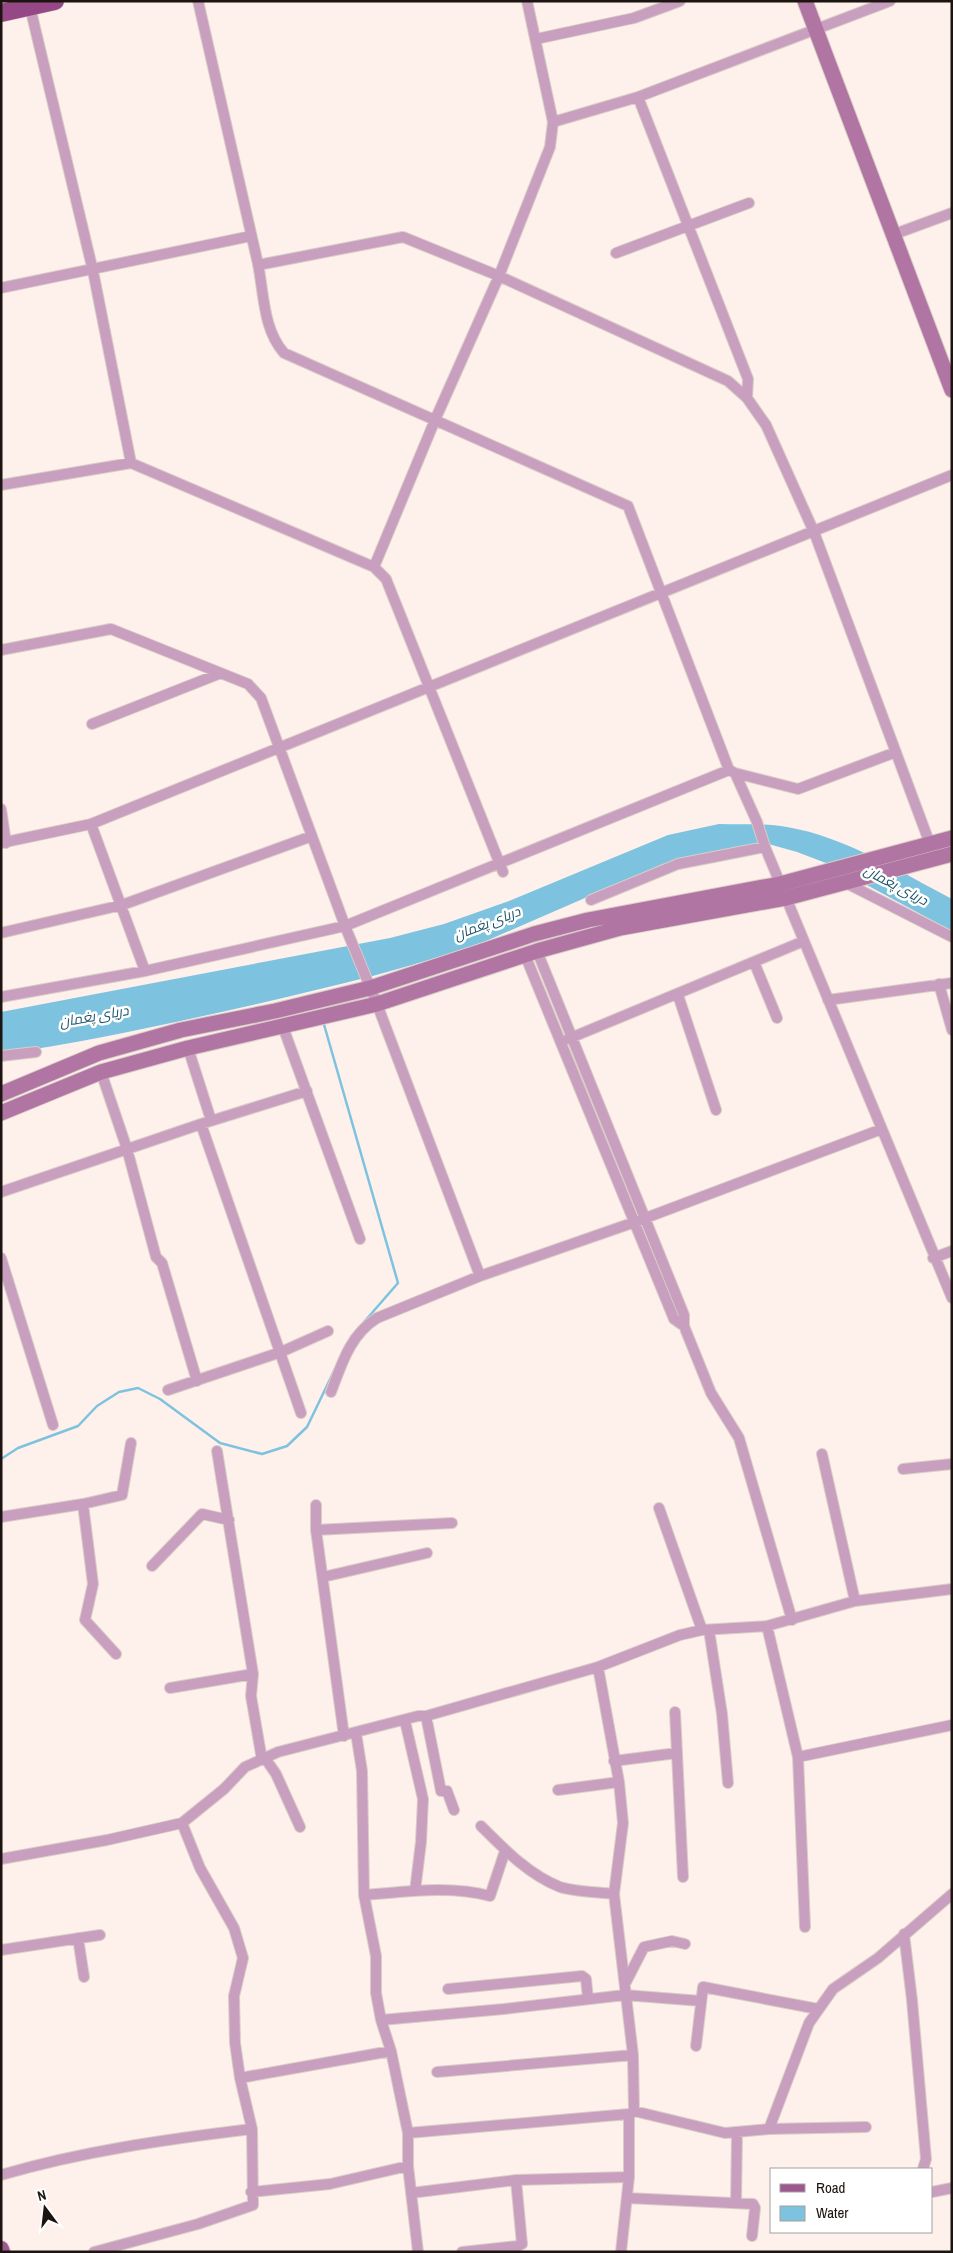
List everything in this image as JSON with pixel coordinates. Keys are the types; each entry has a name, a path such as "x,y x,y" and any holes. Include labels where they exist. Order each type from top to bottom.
{"highway":[{"path":"1,12 55,1"}],"main road":[{"path":"805,1 952,390"},
{"path":"1,1113 101,1072 188,1048 377,1004 531,953 620,928 783,891 833,870 952,838"},
{"path":"1,1094 99,1052 181,1030 275,1011 370,988 534,934 588,920 844,882 952,854"}],"street":[{"path":"198,1 258,265 269,328 275,343 284,353 628,506 661,595 732,771 757,822 783,891 952,1298"},
{"path":"374,567 435,420 498,276 550,147 554,122 526,1"},
{"path":"536,39 634,18 680,1"},
{"path":"554,122 638,97 890,1"},
{"path":"30,7 93,270 131,463"},
{"path":"638,97 748,379 747,398"},
{"path":"616,253 749,203"},
{"path":"892,235 952,213"},
{"path":"1,288 251,236"},
{"path":"258,265 403,237 498,276 728,381 747,398 766,425 814,532 930,844"},
{"path":"1,485 131,463 374,567 386,579 501,867"},
{"path":"1,809 3,843 92,824 280,746 661,595 952,476"},
{"path":"1,650 111,628 248,684 261,698 345,926 377,1004 480,1276"},
{"path":"92,724 221,673"},
{"path":"1,997 145,971 345,926 501,867 732,771 798,789 896,752"},
{"path":"92,824 145,971"},
{"path":"1,933 122,905 312,836"},
{"path":"591,900 678,864 765,846"},
{"path":"844,882 952,937"},
{"path":"561,1042 804,941"},
{"path":"531,953 573,1037 684,1315 684,1326 711,1393 740,1438 792,1620"},
{"path":"531,953 561,1042 674,1319 684,1326"},
{"path":"754,962 777,1018"},
{"path":"828,1000 952,983"},
{"path":"939,984 952,1030"},
{"path":"678,994 716,1110"},
{"path":"283,1027 360,1239"},
{"path":"188,1048 206,1122 301,1413"},
{"path":"1,1056 36,1052"},
{"path":"101,1072 127,1149 156,1256 162,1263 197,1381"},
{"path":"1,1192 206,1122 307,1091"},
{"path":"331,1392 346,1352 365,1325 378,1318 480,1276 646,1218 882,1129"},
{"path":"934,1258 952,1251"},
{"path":"1,1258 53,1424"},
{"path":"168,1390 281,1352 328,1331"},
{"path":"1,1516 83,1504 122,1495 131,1444"},
{"path":"217,1451 230,1520 253,1674 251,1696 264,1759 276,1774 300,1827"},
{"path":"822,1454 855,1601"},
{"path":"903,1469 952,1464"},
{"path":"83,1504 93,1584 85,1620 116,1654"},
{"path":"316,1505 316,1530 344,1736"},
{"path":"659,1508 705,1630 722,1714 728,1783"},
{"path":"152,1566 202,1514 230,1520"},
{"path":"316,1530 452,1523"},
{"path":"323,1576 427,1552"},
{"path":"1,1858 107,1840 182,1823 224,1789 246,1766 278,1752 426,1716 598,1667 680,1635 705,1630 767,1626 855,1601 952,1589"},
{"path":"767,1626 798,1757 805,1927"},
{"path":"598,1667 619,1782 622,1823 614,1894 633,2055 629,2178 622,2252"},
{"path":"170,1688 253,1674"},
{"path":"675,1712 683,1877"},
{"path":"426,1716 441,1791 447,1791 454,1810"},
{"path":"405,1721 423,1798 421,1850 415,1891"},
{"path":"798,1757 952,1725"},
{"path":"356,1733 362,1771 364,1895 376,1956 376,1993 381,2020 391,2051 408,2133 408,2166 418,2252"},
{"path":"614,1761 677,1753"},
{"path":"558,1790 619,1782"},
{"path":"94,2252 148,2239 237,2211 253,2204 251,2192 252,2129 240,2078 235,2043 234,1996 243,1958 234,1928 200,1868 182,1823"},
{"path":"481,1826 505,1851 531,1870 560,1887 614,1894"},
{"path":"364,1895 415,1891 470,1890 490,1896 505,1851"},
{"path":"770,2129 808,2023 833,1989 878,1958 952,1894"},
{"path":"904,1934 919,2070 926,2159 923,2168"},
{"path":"1,1950 100,1935"},
{"path":"78,1938 84,1976"},
{"path":"625,1990 630,1970 644,1947 672,1941 685,1944"},
{"path":"448,1989 582,1976 586,1979 588,1999"},
{"path":"696,2046 704,1987 818,2009"},
{"path":"381,2020 588,1999 625,1990 701,2001"},
{"path":"240,2078 391,2051"},
{"path":"437,2072 633,2055"},
{"path":"408,2133 632,2113 725,2133 770,2129 866,2127"},
{"path":"1,2175 49,2161 176,2138 252,2129"},
{"path":"736,2202 737,2133"},
{"path":"251,2192 330,2184 408,2166"},
{"path":"411,2193 516,2180 629,2178"},
{"path":"462,2252 522,2244 516,2180"},
{"path":"933,2192 952,2188"},
{"path":"627,2198 753,2204 755,2208 752,2236"}],"water":[{"name":"دریای پغمان","path":"719,824 787,827 809,832 851,847 952,899 952,931 826,863 765,843 699,855 663,864 486,941 373,976 162,1025 66,1044 1,1054 1,1012 390,938 444,924 509,901 668,835"}],"waterway":[{"path":"323,1021 398,1283 351,1337"},
{"path":"1,1459 18,1448 78,1426 97,1406 119,1392 138,1388 160,1399 220,1443 262,1454 287,1446 307,1427 348,1342"}]}
